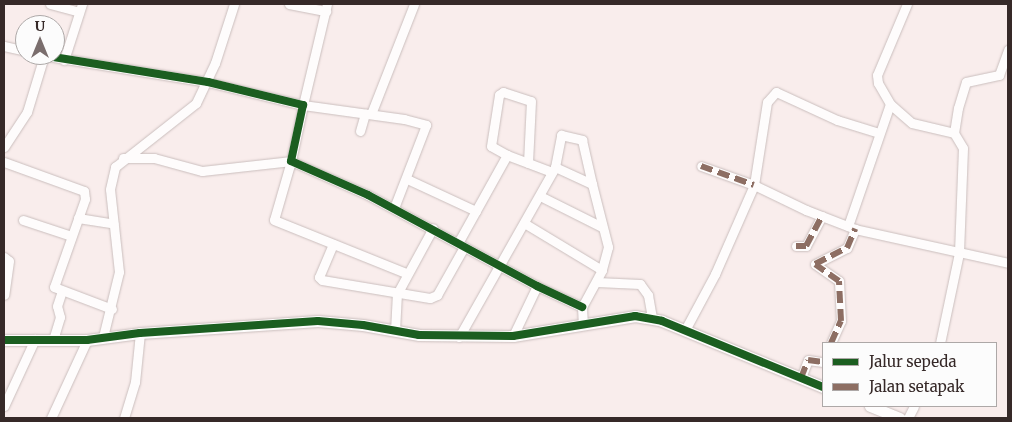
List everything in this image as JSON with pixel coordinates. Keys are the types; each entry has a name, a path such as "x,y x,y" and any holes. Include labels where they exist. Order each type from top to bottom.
{"street":[{"path":"50,4 80,8 65,57"},
{"path":"103,337 112,309 119,272 112,178 122,158 191,108 208,82 234,4"},
{"path":"289,4 326,7 291,162 274,220 406,273"},
{"path":"360,131 414,4"},
{"path":"907,4 877,75 878,83 890,104 912,123 954,134"},
{"path":"940,342 959,253 963,148 954,134 958,108 966,82 999,75 1008,50"},
{"path":"65,60 208,82 303,105 368,114 426,125 407,179 394,208"},
{"path":"4,147 27,112 40,65"},
{"path":"528,162 531,101 502,92 499,95 491,146 506,155 592,184"},
{"path":"685,330 715,274 754,185 767,102 776,92 837,120 879,133"},
{"path":"831,342 841,321 839,281 815,264 848,248 852,227 879,133 890,104"},
{"path":"459,337 554,170 561,135 582,140 608,254 597,282 582,307 583,324"},
{"path":"332,244 321,280 397,294 435,296 476,211 506,155"},
{"path":"122,158 154,158 202,172 291,162 394,208 537,286 582,307"},
{"path":"4,162 83,190 85,199 54,287 112,309"},
{"path":"701,166 754,185 822,216 852,227 1008,263"},
{"path":"407,179 476,211"},
{"path":"540,196 602,227"},
{"path":"796,246 806,246 822,216"},
{"path":"78,218 114,224"},
{"path":"24,220 71,236"},
{"path":"524,223 602,270"},
{"path":"395,331 397,294 406,273 433,228"},
{"path":"4,257 9,261 4,295"},
{"path":"597,282 640,284 648,295 652,317"},
{"path":"513,336 537,286"},
{"path":"53,340 60,317 57,306 62,291"},
{"path":"4,340 87,340 140,333 318,321 459,337 513,336 635,316 652,317 822,387"},
{"path":"124,418 135,382 140,333"},
{"path":"4,406 35,339"},
{"path":"51,418 87,340"},
{"path":"801,378 808,360 822,362"},
{"path":"873,407 901,418 913,407"}],"marked path":[{"path":"701,166 754,185"},
{"path":"796,246 806,246 822,216"},
{"path":"831,342 841,321 839,281 815,264 847,248 855,229"},
{"path":"801,378 808,360 822,362"}],"cycle path":[{"path":"65,59 208,82 303,105 291,161 368,195 537,286 582,307"},
{"path":"4,340 87,340 140,333 318,321 363,325 419,335 513,336 635,316 662,321 822,387"}]}
